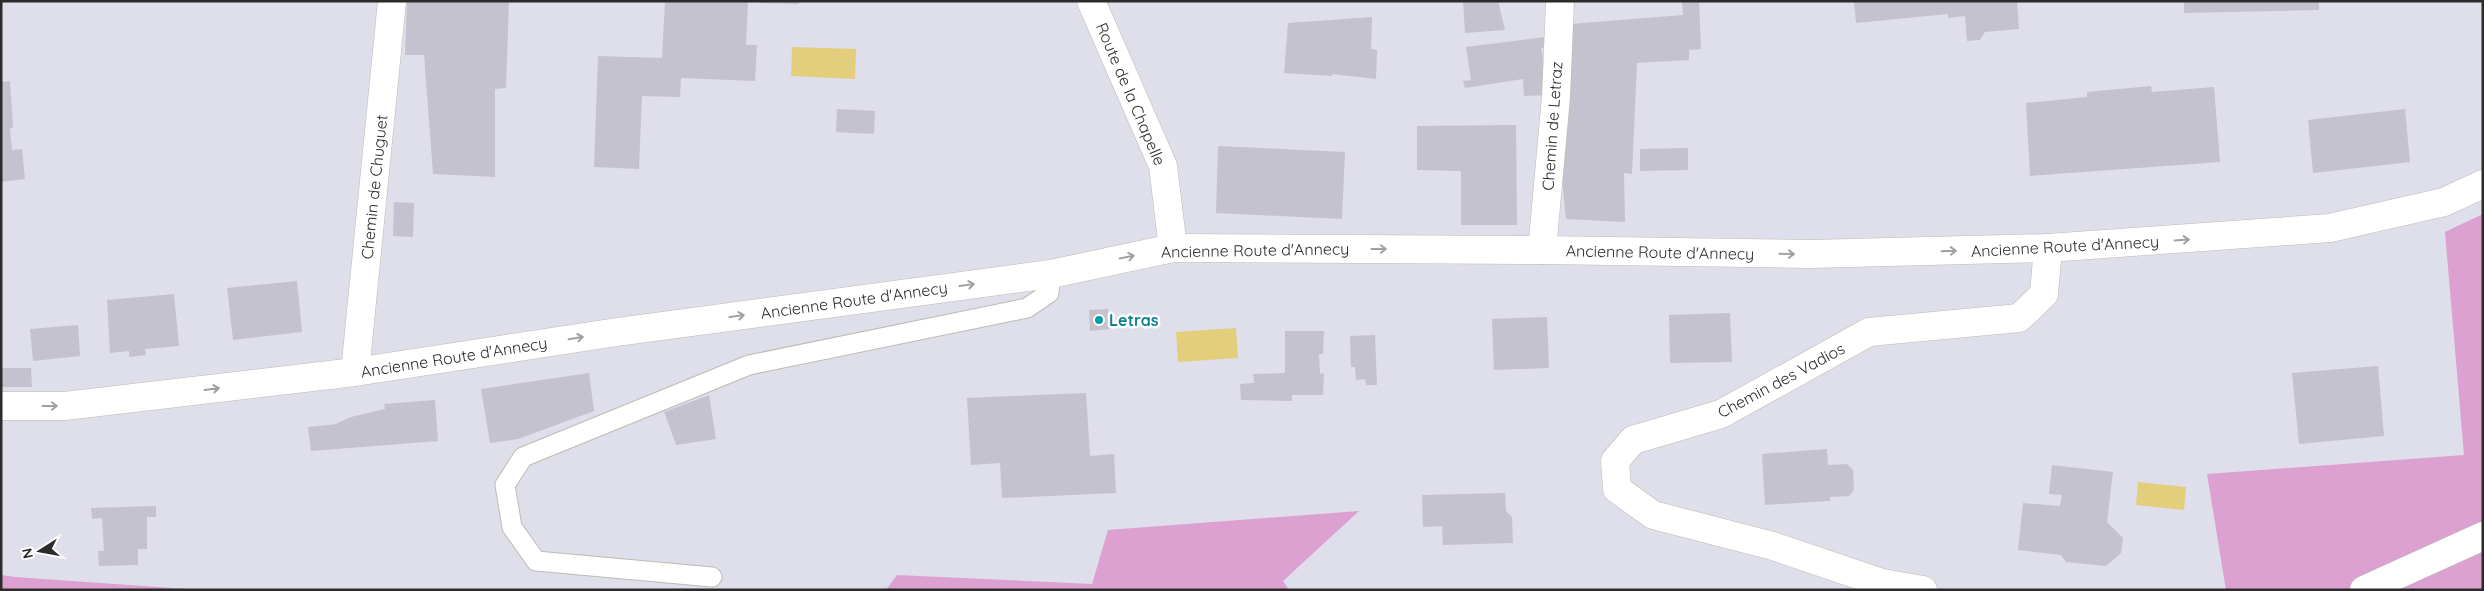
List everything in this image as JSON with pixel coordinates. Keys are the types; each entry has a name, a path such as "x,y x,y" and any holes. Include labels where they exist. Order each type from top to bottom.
{"street":[{"name":"Chemin de Chuguet","path":"355,372 392,1"},
{"name":"Route de la Chapelle","path":"1091,1 1163,166 1173,248"},
{"name":"Chemin de Letraz","path":"1542,250 1556,97 1560,1"},
{"name":"Ancienne Route d'Annecy","path":"1,406 65,406 355,372 618,332 1051,274 1173,248 1811,254 2048,248 2330,228 2444,202 2483,184"},
{"name":"Chemin des Vadios","path":"1923,590 1882,582 1773,546 1653,515 1617,489 1615,461 1633,440 1721,414 1869,332 2019,318 2044,294 2048,248"},
{"path":"2364,590 2483,536"}],"lane":[{"path":"712,577 536,561 512,527 506,485 523,457 749,365 1026,308 1049,293 1051,274"}],"shaded area":[{"path":"792,47 856,49 855,79 791,76"},
{"path":"2483,214 2483,590 2226,590 2207,474 2464,455 2445,232"},
{"path":"1236,328 1238,358 1178,362 1176,332"},
{"path":"2138,482 2186,487 2184,510 2136,505"},
{"path":"1359,511 1283,581 1289,590 886,590 897,575 1092,584 1108,530"},
{"path":"1,575 15,577 200,590 1,590"}],"building":[{"path":"407,1 509,1 506,88 495,89 495,177 433,174 424,55 405,55"},
{"path":"665,1 748,1 746,45 757,45 755,81 681,78 680,97 642,96 639,169 594,167 598,56 662,58"},
{"path":"760,1 799,1 799,4 760,3"},
{"path":"1463,1 1498,1 1505,30 1465,33"},
{"path":"1682,1 1699,1 1701,49 1689,50 1689,60 1637,63 1632,174 1624,173 1625,222 1566,219 1561,169 1570,24 1683,15"},
{"path":"1854,1 2017,1 2019,29 1985,32 1980,40 1967,41 1965,16 1948,18 1948,14 1856,23"},
{"path":"2184,1 2319,1 2319,10 2184,13"},
{"path":"1372,17 1371,49 1377,50 1376,79 1332,74 1332,76 1284,73 1288,23"},
{"path":"1545,37 1548,47 1541,48 1550,95 1524,96 1523,79 1465,88 1463,81 1471,80 1466,47"},
{"path":"10,81 13,128 10,128 12,150 22,149 25,179 1,182 1,82"},
{"path":"2151,86 2152,92 2214,87 2220,162 2030,176 2026,103 2087,97 2087,92"},
{"path":"837,109 875,111 874,134 836,132"},
{"path":"2405,109 2410,162 2313,173 2308,120"},
{"path":"1516,125 1517,225 1461,225 1461,171 1417,170 1417,126"},
{"path":"1218,146 1345,152 1342,219 1216,213"},
{"path":"1688,148 1688,170 1640,171 1640,149"},
{"path":"394,202 414,203 413,237 393,236"},
{"path":"297,281 302,332 233,340 227,288"},
{"path":"174,294 179,346 145,349 146,355 129,357 129,351 110,353 107,300"},
{"name":"Letras","path":"1108,309 1110,329 1090,331 1089,310"},
{"path":"1730,313 1732,362 1670,363 1669,315"},
{"path":"1547,317 1549,368 1494,370 1492,319"},
{"path":"78,325 80,356 33,361 30,329"},
{"path":"1285,331 1324,331 1323,354 1319,354 1320,374 1324,373 1323,395 1292,395 1292,401 1241,400 1240,384 1254,383 1253,374 1285,373"},
{"path":"1375,335 1377,385 1366,385 1365,379 1356,380 1355,367 1351,367 1350,336"},
{"path":"2378,366 2384,436 2299,444 2292,373"},
{"path":"1,368 31,368 32,387 1,387"},
{"path":"589,373 594,411 518,439 490,443 481,389"},
{"path":"1086,393 1090,456 1114,454 1116,493 1002,498 1000,463 971,465 967,398"},
{"path":"709,395 716,439 676,445 664,412"},
{"path":"435,400 438,441 311,451 308,427 337,424 351,417 385,409 384,404"},
{"path":"1827,449 1828,465 1847,464 1853,470 1854,490 1849,496 1830,497 1830,501 1765,505 1762,454"},
{"path":"2052,465 2113,472 2107,522 2123,538 2121,553 2106,566 2066,562 2061,555 2018,550 2023,503 2060,506 2062,495 2049,494"},
{"path":"1505,493 1506,511 1512,517 1513,543 1443,545 1442,526 1423,527 1422,495"},
{"path":"156,506 156,517 147,517 147,549 138,549 138,565 99,566 98,551 104,551 102,518 92,519 91,508"}],"place":[{"name":"Letras","path":"1099,320"}]}
